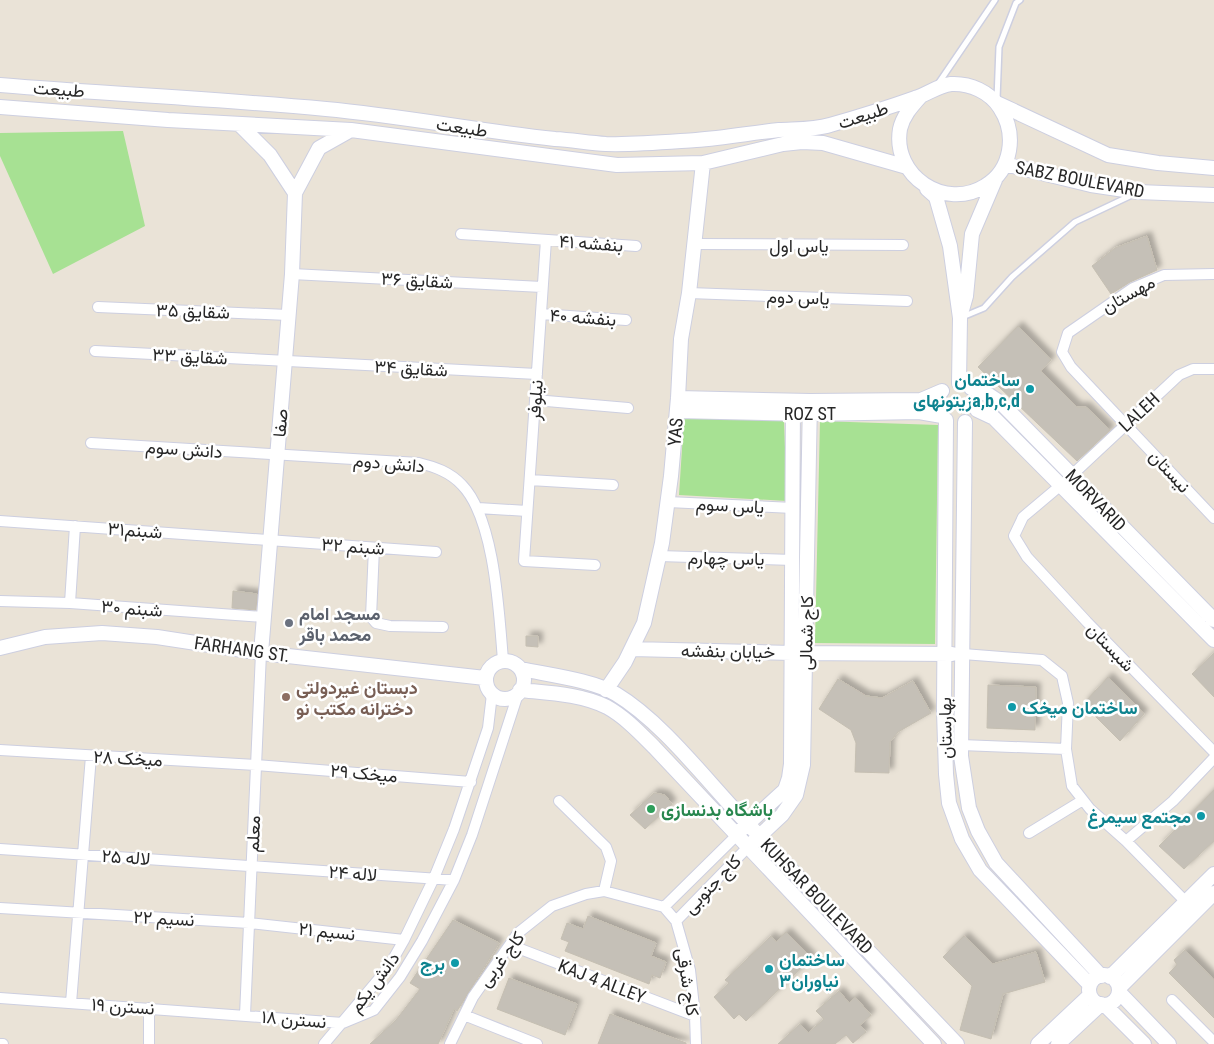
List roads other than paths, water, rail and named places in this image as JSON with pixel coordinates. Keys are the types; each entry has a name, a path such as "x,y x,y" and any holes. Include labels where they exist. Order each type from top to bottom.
{"main road":[{"path":"960,318 966,296 972,234 991,186 1002,169 1010,148 1010,132 1006,116 997,102 984,92 968,86 952,84 935,88 920,97 907,112 900,129 900,149 907,167 936,197 944,221 950,246 960,318 965,385 978,400 977,410 971,419 958,423 944,418 938,409 937,403 942,390 946,386 965,385"},
{"name":"طبیعت","path":"0,85 328,109 510,134 607,144 697,140 780,130 826,127 920,97"},
{"name":"SABZ BOULEVARD","path":"997,102 1108,155 1158,163 1214,168"},
{"name":"طبیعت","path":"0,106 239,124 351,130 617,165 704,163 784,144 802,142 823,143 907,167"},
{"path":"239,124 270,155 295,193 320,148 351,130"},
{"name":"YAS","path":"606,690 625,662 644,623 659,556 668,502 678,405 681,339 689,293 704,163"},
{"path":"921,183 936,192 952,195 970,193 986,186 1002,169"},
{"name":"SABZ BOULEVARD","path":"1002,169 1138,192 1214,194"},
{"name":"صفا","path":"261,653 292,274 295,193"},
{"name":"MORVARID","path":"965,385 989,395 1001,403 1214,620"},
{"name":"ROZ ST","path":"810,408 921,400 942,390"},
{"name":"ROZ ST","path":"678,405 919,412 944,418"},
{"name":"کاج شمالی","path":"748,847 782,815 796,795 803,765 793,560 793,407"},
{"name":"کاج شمالی","path":"737,835 784,790 792,764 810,408"},
{"name":"MORVARID","path":"977,410 994,418 1214,640"},
{"name":"بهارستان","path":"944,418 944,654 946,774 949,803 962,839 980,870 1104,990"},
{"name":"بهارستان","path":"965,422 961,756 969,808 978,831 996,863 1104,990"},
{"path":"1060,485 1072,475"},
{"name":"FARHANG ST.","path":"0,648 45,637 102,633 157,637 261,653 485,678"},
{"name":"خیابان بنفشه","path":"632,649 963,654"},
{"path":"503,660 513,662 521,669 524,680 519,692 508,699 492,694 485,678 493,664 503,660"},
{"name":"KUHSAR BOULEVARD","path":"521,669 591,684 615,693 636,708 666,735 759,836 957,1044"},
{"name":"KUHSAR BOULEVARD","path":"519,692 555,694 586,699 607,707 626,720 654,747 934,1044"},
{"path":"1058,1044 1104,990 1214,874"},
{"path":"1038,1044 1104,990 1214,893"},
{"path":"1104,990 1144,1044"},
{"path":"1104,990 1169,1044"}],"street":[{"name":"بنفشه ۴۱","path":"461,234 636,246"},
{"name":"نیلوفر","path":"546,240 524,561 596,565"},
{"name":"یاس اول","path":"694,244 903,245"},
{"name":"شقایق ۳۶","path":"292,274 542,287"},
{"name":"مهستان","path":"1062,352 1068,332 1133,288 1164,275 1214,274"},
{"name":"یاس دوم","path":"689,293 907,301"},
{"name":"شقایق ۳۵","path":"98,307 288,315"},
{"name":"بنفشه ۴۰","path":"541,314 626,320"},
{"name":"شقایق ۳۳","path":"95,351 285,361"},
{"name":"نیستان","path":"1062,352 1071,367 1214,518"},
{"name":"شقایق ۳۴","path":"285,361 537,374"},
{"name":"LALEH","path":"1072,475 1179,375 1193,369 1214,370"},
{"path":"535,400 628,408"},
{"name":"دانش سوم","path":"91,443 277,454"},
{"name":"دانش دوم","path":"277,454 418,463 434,467 449,474 462,484 478,508 491,557 499,603 503,660"},
{"path":"530,480 613,485"},
{"name":"شبستان","path":"1060,485 1023,517 1014,536 1027,557 1214,752"},
{"name":"یاس سوم","path":"668,502 793,508"},
{"path":"478,508 528,511"},
{"name":"شبنم۳۱","path":"0,521 270,540"},
{"path":"70,603 75,526"},
{"name":"شبنم ۳۲","path":"270,540 436,552"},
{"path":"374,548 371,617 376,623 390,626 443,627"},
{"name":"یاس چهارم","path":"659,556 793,560"},
{"name":"شبنم ۳۰","path":"0,601 70,603 264,617"},
{"name":"معلم","path":"245,1015 261,653"},
{"path":"963,654 1042,660 1062,676 1068,703 1066,749 1072,786 1090,809 1126,841 1186,902"},
{"name":"دانش یکم","path":"343,1023 374,1010 404,970 422,941 454,880 472,836 519,692"},
{"name":"دانش یکم","path":"343,1023 388,968 404,940 434,878 471,782 488,728 492,694"},
{"path":"961,746 1066,749"},
{"name":"میخک ۲۸","path":"0,750 256,765"},
{"path":"71,1003 91,756"},
{"path":"1126,841 1173,801 1214,758"},
{"name":"میخک ۲۹","path":"256,765 471,782"},
{"path":"1029,834 1083,800"},
{"path":"559,801 606,847 611,861 604,891"},
{"name":"کاج جنوبی","path":"664,907 737,835"},
{"name":"کاج جنوبی","path":"676,921 748,847"},
{"name":"لاله ۲۵","path":"0,849 252,866"},
{"name":"لاله ۲۴","path":"252,866 454,880"},
{"name":"کاج غربی","path":"450,1044 473,997 518,933 552,906 586,894 604,891 664,907"},
{"path":"664,907 676,921"},
{"name":"نسیم ۲۲","path":"0,908 249,923"},
{"name":"کاج شرقی","path":"676,921 690,970 696,1044"},
{"name":"نسیم ۲۱","path":"249,923 404,940"},
{"name":"KAJ 4 ALLEY","path":"510,945 695,1016"},
{"name":"نسترن ۱۹","path":"0,998 245,1015"},
{"path":"1172,1000 1214,1042"},
{"path":"149,1008 149,1044"},
{"name":"نسترن ۱۸","path":"245,1015 343,1023"},
{"path":"464,1015 537,1044"},
{"path":"324,1044 343,1023"}],"lane":[{"path":"935,88 995,0"},
{"path":"997,102 999,47 1016,3 1020,0"},
{"path":"960,318 984,308 1012,277 1075,222 1138,192"}],"place":[{"name":"ساختمان زیتونهایa,b,c,d","path":"1030,389"},
{"name":"مسجد امام محمد باقر","path":"289,623"},
{"name":"دبستان غیردولتی دخترانه مکتب نو","path":"286,697"},
{"name":"ساختمان میخک","path":"1012,707"},
{"name":"باشگاه بدنسازی","path":"651,809"},
{"name":"مجتمع سیمرغ","path":"1201,816"},
{"name":"برج","path":"455,963"},
{"name":"ساختمان نیاوران۳","path":"769,969"}]}
